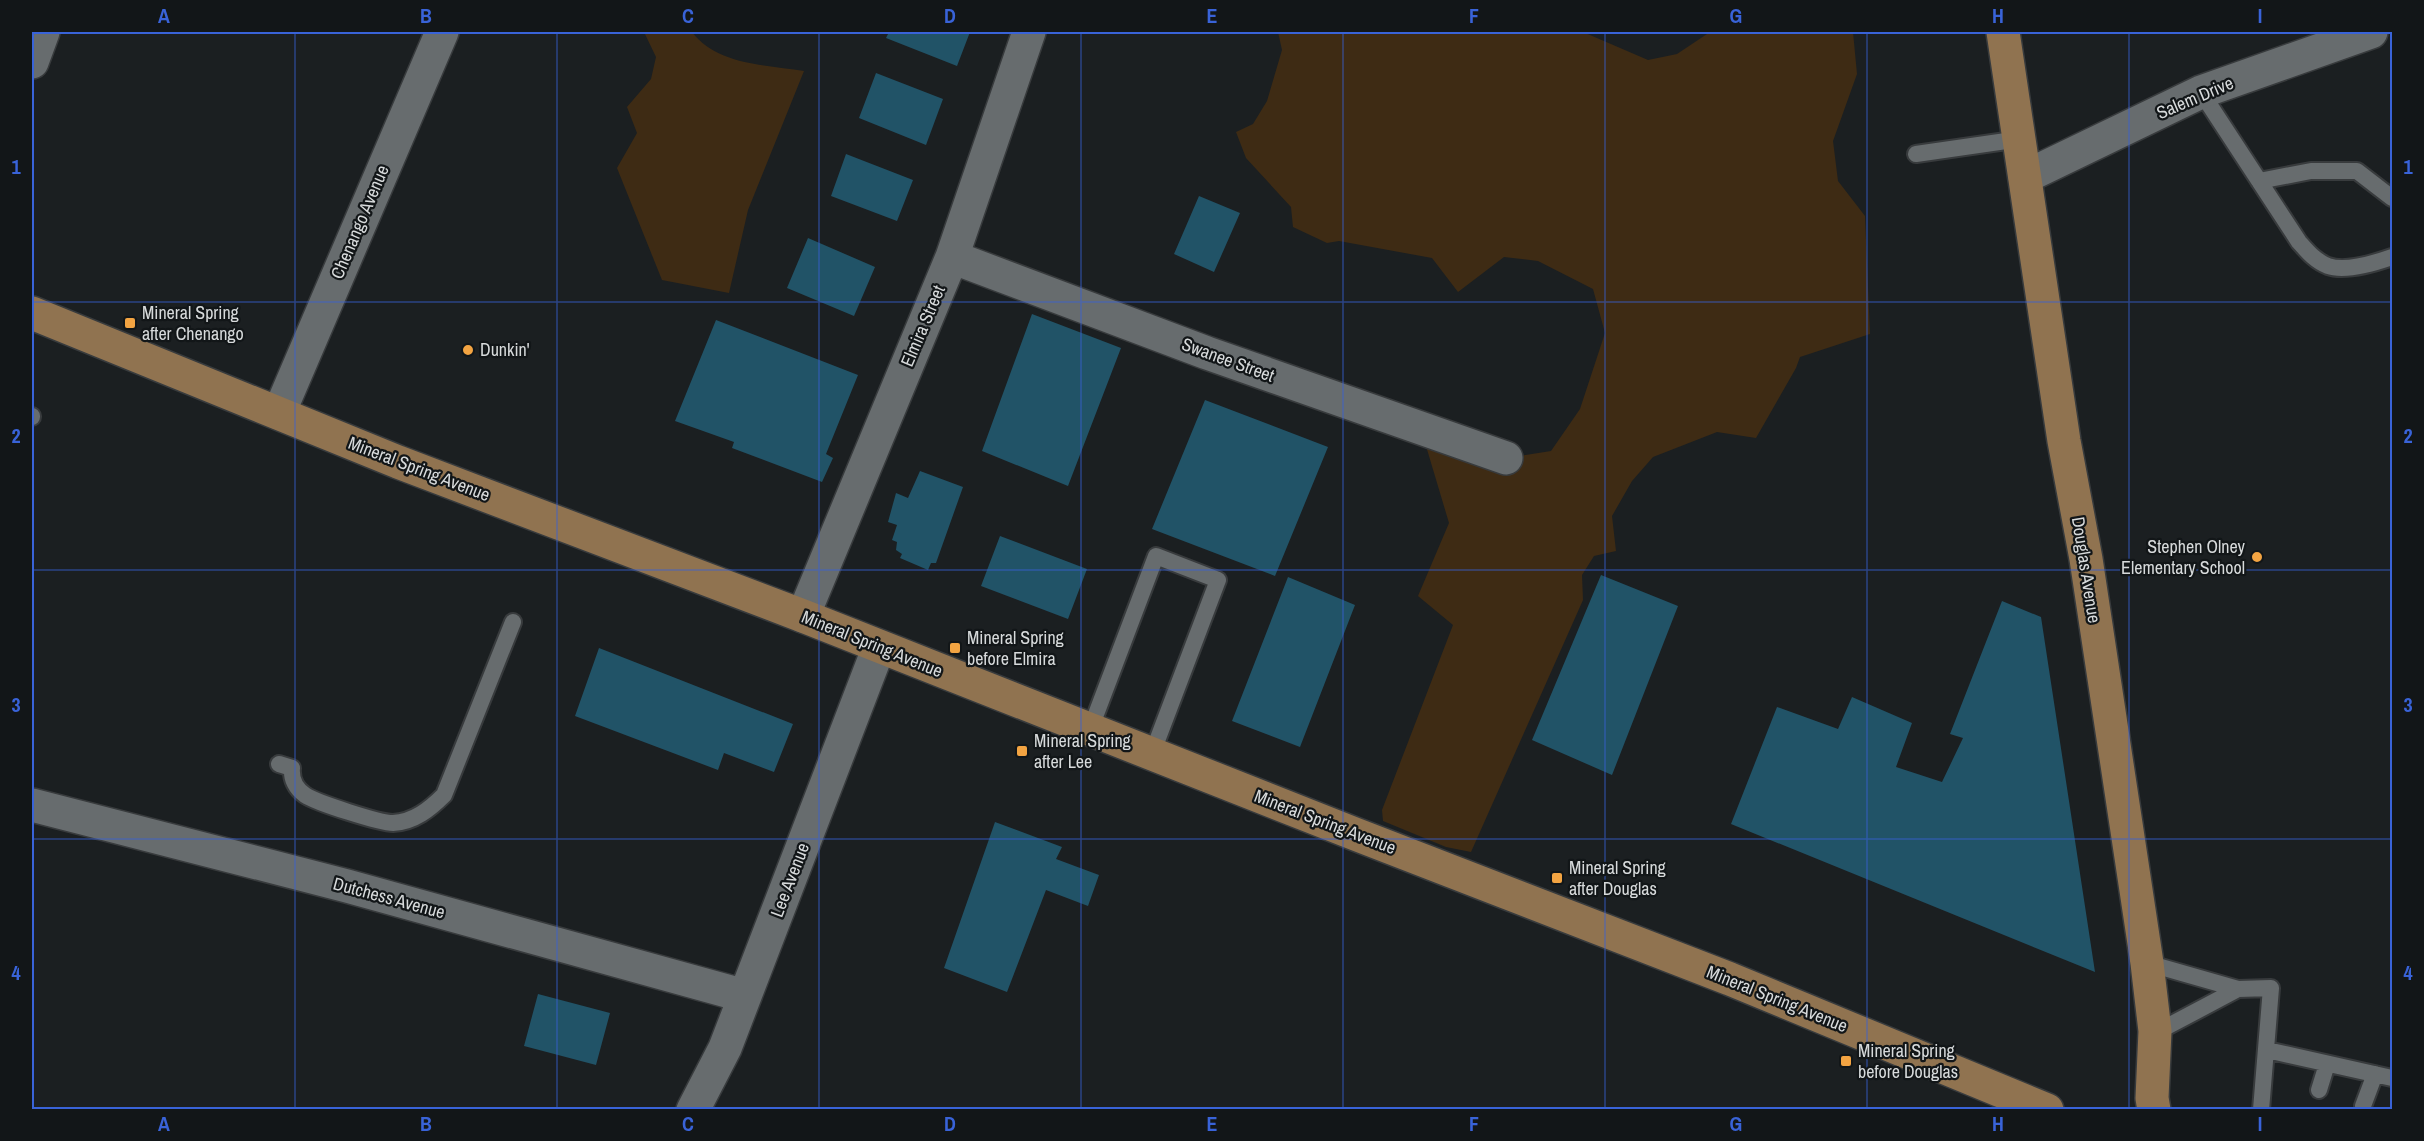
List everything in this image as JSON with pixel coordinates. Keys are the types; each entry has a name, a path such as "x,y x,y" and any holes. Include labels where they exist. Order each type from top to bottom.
{"main road":[{"name":"Douglas Avenue","path":"2002,32 2064,441 2086,559 2147,963 2155,1033 2152,1098 2154,1110"},
{"name":"Mineral Spring Avenue","path":"32,313 389,459 802,616 1730,979 2047,1110"}],"street":[{"path":"32,62 43,32"},
{"name":"Chenango Avenue","path":"279,413 442,32"},
{"name":"Elmira Street","path":"802,616 952,257 1029,32"},
{"name":"Salem Drive","path":"2025,177 2201,92 2371,32"},
{"name":"Swanee Street","path":"952,257 1207,353 1506,458"},
{"name":"Lee Avenue","path":"693,1110 725,1048 879,647"},
{"name":"Dutchess Avenue","path":"32,805 358,889 745,996"}],"lane":[{"path":"2201,92 2299,242 2312,257 2329,266 2361,266 2392,257"},
{"path":"1916,154 2020,139"},
{"path":"2259,181 2311,171 2357,171 2392,198"},
{"path":"1090,730 1156,556 1218,580 1152,754"},
{"path":"279,764 292,768 291,777 305,795 377,822 394,823 416,818 444,795 513,622"},
{"path":"2147,963 2238,989 2271,988 2261,1110"},
{"path":"2155,1033 2238,989"},
{"path":"2267,1050 2392,1078"},
{"path":"2319,1090 2327,1064"},
{"path":"2363,1106 2375,1074"}],"shaded area":[{"path":"644,32 692,32 702,43 728,57 758,65 804,71 748,210 729,293 662,280 617,168 637,133 627,107 651,79 656,57"},
{"path":"1278,32 1583,32 1648,60 1677,54 1710,32 1853,32 1857,74 1833,141 1838,181 1865,216 1870,334 1800,357 1756,438 1717,432 1653,457 1632,481 1612,516 1616,551 1594,556 1582,575 1583,600 1471,852 1446,847 1383,821 1382,810 1453,625 1418,596 1449,523 1426,446 1506,458 1551,451 1580,409 1605,333 1593,289 1538,261 1504,257 1458,292 1432,258 1339,241 1327,243 1293,227 1291,207 1246,158 1236,132 1253,124 1267,101 1282,50"}],"building":[{"path":"889,32 970,32 957,66 886,38"},
{"path":"876,73 943,99 926,145 859,118"},
{"path":"846,154 913,180 897,221 831,196"},
{"path":"1199,196 1240,213 1214,272 1174,254"},
{"path":"808,238 875,267 854,316 787,288"},
{"path":"1032,314 1121,348 1068,486 982,451"},
{"path":"716,320 858,375 826,454 833,458 822,482 732,448 734,442 675,421"},
{"path":"1205,400 1328,447 1275,576 1152,529"},
{"path":"920,471 963,487 936,563 931,563 928,570 900,558 902,554 896,550 897,542 892,540 897,525 888,522 896,493 908,498"},
{"path":"1000,536 1087,569 1068,619 981,586"},
{"path":"1601,575 1678,606 1612,775 1532,740"},
{"path":"1288,577 1355,605 1300,747 1232,721"},
{"path":"2002,601 2041,617 2095,972 1731,824 1777,707 1838,729 1852,697 1912,723 1896,767 1942,782 1963,738 1950,734"},
{"path":"599,648 793,724 774,772 724,753 718,770 575,716"},
{"path":"995,822 1062,847 1056,859 1099,875 1088,906 1046,890 1007,992 944,968"},
{"path":"538,994 610,1013 596,1065 524,1046"}],"place":[{"name":"Mineral Spring after Chenango","path":"130,323"},
{"name":"Dunkin'","path":"468,350"},
{"name":"Stephen Olney Elementary School","path":"2257,557"},
{"name":"Mineral Spring before Elmira","path":"955,648"},
{"name":"Mineral Spring after Lee","path":"1022,751"},
{"name":"Mineral Spring after Douglas","path":"1557,878"},
{"name":"Mineral Spring before Douglas","path":"1846,1061"}]}
